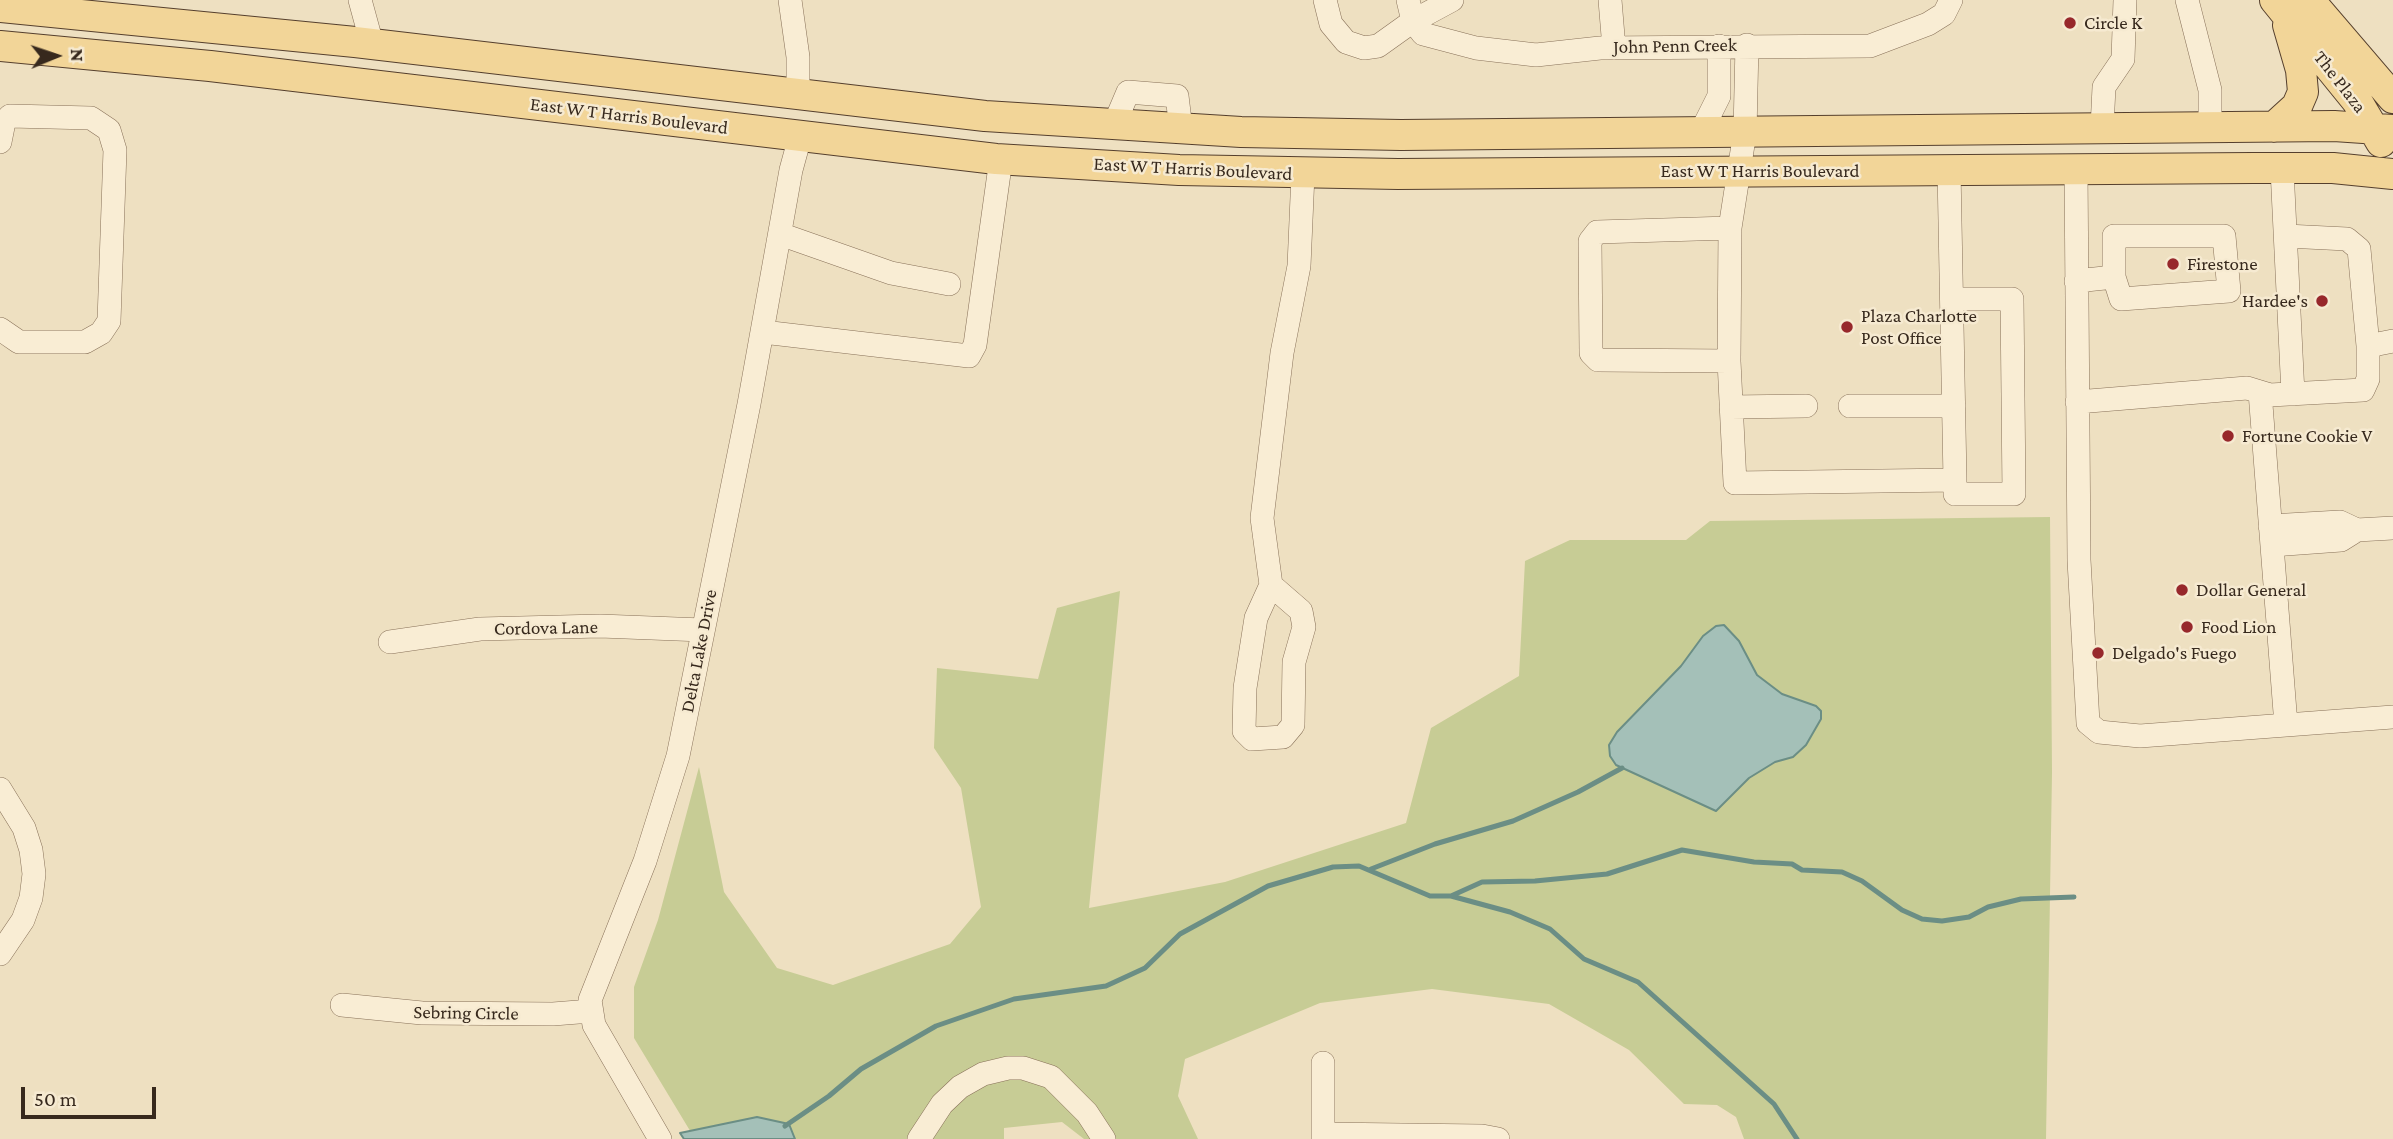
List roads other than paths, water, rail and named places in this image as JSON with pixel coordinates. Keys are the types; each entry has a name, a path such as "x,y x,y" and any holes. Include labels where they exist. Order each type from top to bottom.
{"main road":[{"path":"2274,127 2297,106 2303,92 2289,4"},
{"name":"The Plaza","path":"2289,4 2393,98"},
{"name":"The Plaza","path":"2289,4 2349,90 2384,130 2393,173"},
{"name":"East W T Harris Boulevard","path":"0,7 105,8 798,96 910,108 1181,129 1389,135 2274,127 2384,130"},
{"name":"East W T Harris Boulevard","path":"0,46 210,66 1001,159 1303,174 2333,168 2393,173"},
{"path":"704,125 778,107 798,96"},
{"path":"800,137 817,121 910,108"}],"street":[{"path":"360,0 372,44"},
{"path":"790,0 798,57 798,96"},
{"path":"1325,0 1331,24 1346,42 1364,48 1378,46 1411,11 1452,0"},
{"path":"1610,0 1614,48"},
{"name":"John Penn Creek","path":"1411,11 1423,34 1476,48 1536,55 1614,48 1870,46 1928,24 1944,14 1951,0"},
{"path":"2102,128 2104,87 2123,59 2125,0"},
{"path":"2186,0 2210,90 2210,128"},
{"path":"1747,45 1745,132 1736,171 1730,228 1729,361 1735,483 1955,480"},
{"path":"1701,132 1719,96 1719,46"},
{"path":"0,142 4,122 10,116 91,118 109,130 115,150 108,321 102,333 85,342 19,342 0,329"},
{"name":"Delta Lake Drive","path":"591,1011 592,992 665,803 703,630 800,137"},
{"path":"763,331 969,356 975,345 1001,159"},
{"path":"2076,169 2079,561 2088,723 2099,732 2117,736 2393,717"},
{"path":"2283,169 2293,394"},
{"path":"1949,170 1955,494 2014,494 2012,299 1952,299"},
{"path":"1271,585 1301,611 1304,627 1294,662 1293,725 1283,737 1252,739 1244,732 1245,688 1256,618 1271,585 1262,518 1282,353 1299,266 1303,174"},
{"path":"1729,361 1598,360 1591,353 1590,241 1597,232 1730,228"},
{"path":"780,234 891,273 949,284"},
{"path":"2114,236 2224,236 2229,291 2121,299 2114,277 2114,236"},
{"path":"2077,402 2246,388 2270,395 2363,390 2368,379 2368,346 2359,249 2347,239 2286,236"},
{"path":"2076,281 2114,277"},
{"path":"2368,346 2393,341"},
{"path":"2260,392 2286,725"},
{"path":"1850,406 1954,406"},
{"path":"1731,407 1806,407"},
{"path":"2271,535 2340,522 2357,530 2393,528"},
{"name":"Cordova Lane","path":"390,642 480,629 600,626 703,630"},
{"path":"0,789 23,828 31,850 34,874 31,898 23,920 0,954"},
{"name":"Sebring Circle","path":"342,1005 422,1013 552,1014 591,1011"},
{"path":"591,1011 594,1025 660,1139"},
{"path":"1323,1063 1323,1136 1482,1136 1498,1139"},
{"path":"919,1139 942,1104 960,1087 983,1074 1008,1068 1023,1068 1051,1077 1087,1113 1104,1139"}],"water":[{"path":"1724,625 1739,641 1757,675 1782,694 1816,706 1821,711 1821,719 1806,745 1793,757 1775,762 1749,778 1716,811 1616,765 1610,756 1609,745 1617,732 1681,666 1703,636 1716,626"},
{"path":"757,1117 789,1124 795,1139 684,1139 680,1133"}],"waterway":[{"path":"1371,869 1435,844 1513,821 1578,792 1622,768"},
{"path":"1451,896 1482,882 1535,881 1607,874 1682,850 1754,862 1792,864 1802,870 1842,872 1862,881 1902,910 1922,919 1942,921 1969,917 1988,907 2021,899 2074,897"},
{"path":"785,1126 829,1096 861,1069 936,1026 1014,999 1106,986 1145,968 1180,934 1268,886 1333,867 1359,866 1430,896 1451,896 1510,912 1550,929 1584,959 1638,982 1774,1104 1797,1139"}],"place":[{"name":"Circle K","path":"2070,23"},
{"name":"Firestone","path":"2173,264"},
{"name":"Hardee's","path":"2322,301"},
{"name":"Plaza Charlotte Post Office","path":"1847,327"},
{"name":"Fortune Cookie V","path":"2228,436"},
{"name":"Dollar General","path":"2182,590"},
{"name":"Food Lion","path":"2187,627"},
{"name":"Delgado's Fuego","path":"2098,653"}]}
